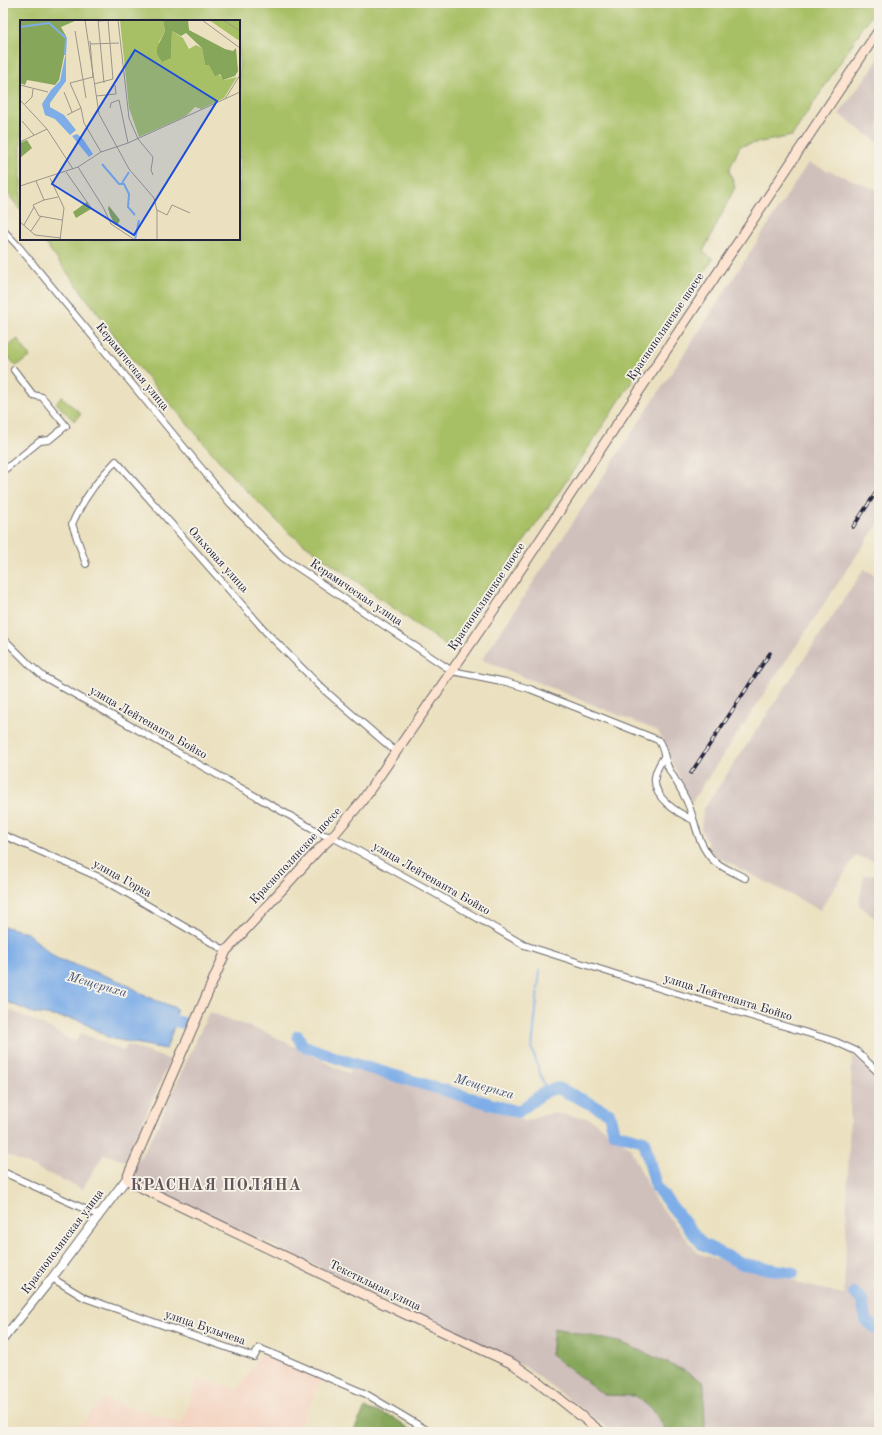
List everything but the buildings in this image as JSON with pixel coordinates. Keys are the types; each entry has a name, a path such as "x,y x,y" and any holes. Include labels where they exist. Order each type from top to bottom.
{"main road":[{"name":"Краснополянское шоссе","path":"127,1178 226,951 318,850 332,837 362,801 490,617 879,30"},
{"name":"Текстильная улица","path":"127,1178 132,1183 513,1364 536,1380 601,1432"}],"street":[{"name":"Керамическая улица","path":"3,230 20,247 230,503 282,557 452,671 506,682 530,689 654,738 661,744 664,757 688,802 698,838 705,850 712,858 745,878"},
{"path":"3,471 40,441 49,440 66,426 42,397 33,395 14,370"},
{"name":"Ольховая улица","path":"86,564 72,524 83,500 103,474 116,461 268,633 323,689 396,752"},
{"name":"улица Лейтенанта Бойко","path":"3,638 31,666 44,676 324,835 332,837 436,894 524,945 700,1001 834,1041 856,1051 879,1073"},
{"path":"664,757 657,771 655,787 659,794 673,809 693,820"},
{"name":"улица Горка","path":"3,835 101,878 226,951"},
{"path":"3,1172 98,1215"},
{"name":"Краснополянская улица","path":"3,1339 52,1278 127,1178"},
{"name":"улица Булычева","path":"52,1278 85,1298 254,1357 259,1348 366,1394 430,1432"}],"shaded area":[{"path":"879,59 879,143 839,114"},
{"path":"808,163 879,190 879,522 691,803 658,731 482,660"},
{"path":"864,569 879,577 879,863 856,856 820,910 712,854 701,829 703,810"},
{"path":"879,874 879,922 859,905 864,875"},
{"path":"3,1007 50,1028 75,1042 81,1033 123,1051 128,1045 170,1060 125,1161 104,1154 82,1189 3,1153"},
{"path":"209,1012 267,1033 349,1074 353,1065 397,1075 488,1109 525,1121 551,1113 589,1118 630,1148 655,1200 698,1253 745,1268 797,1281 797,1283 844,1294 852,1055 879,1079 879,1432 613,1432 524,1366 505,1361 347,1280 137,1182 131,1177 132,1170 153,1136"},
{"path":"262,1353 323,1377 297,1432 75,1432 103,1399 182,1423 197,1379 238,1389"}],"green space":[{"path":"3,3 879,3 792,136 740,146 729,170 735,187 703,252 713,259 561,489 449,648 289,533 233,477 136,364 43,240 240,240 240,20 20,20 20,210 3,187"},
{"path":"18,339 30,357 16,366 3,350"},
{"path":"62,397 81,414 74,421 56,403"},
{"path":"554,1328 623,1343 683,1370 704,1383 705,1430 703,1432 667,1432 653,1410 636,1396 604,1395 551,1355"},
{"path":"365,1408 393,1417 414,1432 353,1432"}],"water":[{"path":"3,926 27,933 56,958 122,982 152,999 176,1008 176,1021 166,1049 109,1038 79,1020 33,1013 3,1000"}],"waterway":[{"path":"540,970 532,1049 546,1091"},
{"name":"Мещериха","path":"160,1017 183,1023"},
{"name":"Мещериха","path":"298,1036 302,1045 345,1061 518,1112 546,1091 558,1088 609,1113 614,1133 644,1141 656,1187 702,1244 743,1264 793,1273"},
{"name":"Мещериха","path":"854,1293 862,1300 866,1320 879,1331"}],"railway":[{"path":"853,527 879,488"},
{"path":"691,773 770,653"}],"district":[{"name":"КРАСНАЯ ПОЛЯНА","path":"216,1186"}]}
